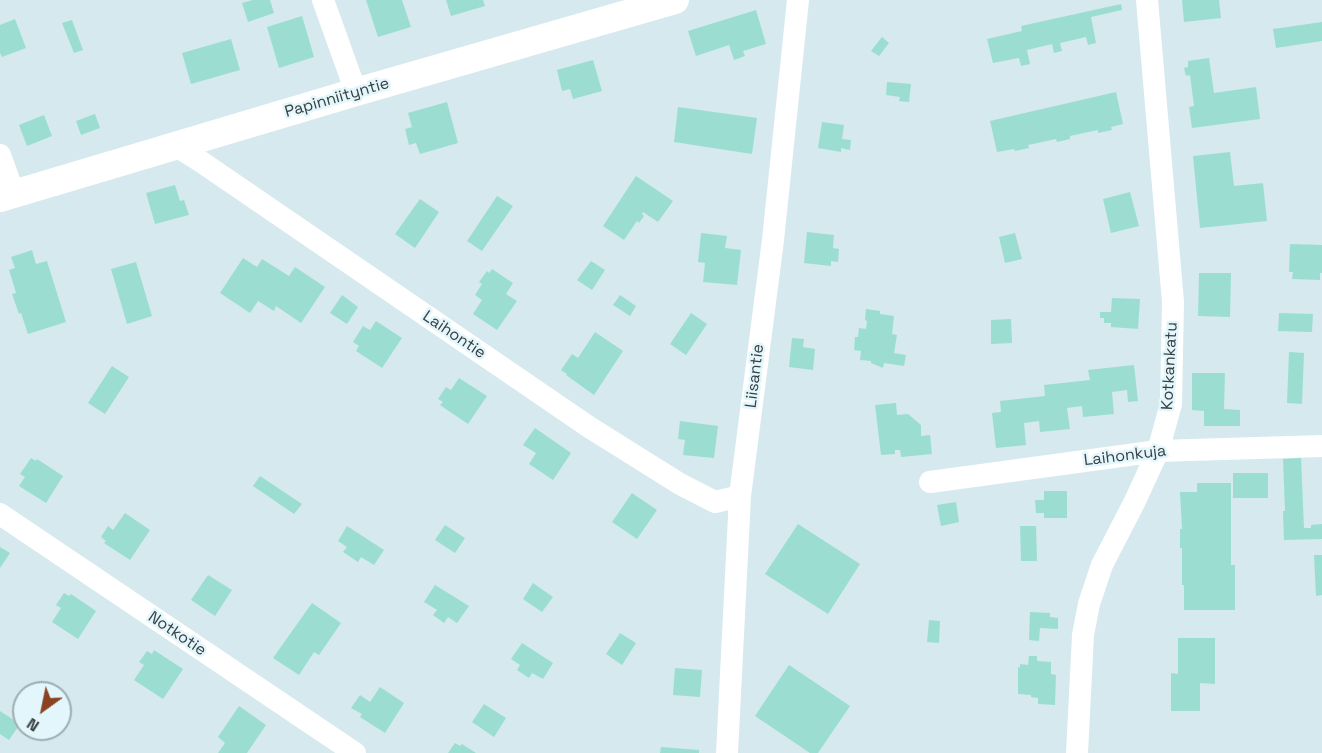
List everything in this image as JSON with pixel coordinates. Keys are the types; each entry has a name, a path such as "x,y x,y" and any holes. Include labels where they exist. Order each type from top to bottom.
{"street":[{"path":"323,0 356,92"},
{"name":"Papinniityntie","path":"7,196 675,0"},
{"name":"Liisantie","path":"727,753 740,496 773,240 798,0"},
{"name":"Kotkankatu","path":"1077,753 1083,635 1089,604 1102,565 1158,451 1171,404 1173,302 1147,0"},
{"name":"Laihontie","path":"176,146 589,427 670,478 715,502 740,496"},
{"path":"0,155 7,196"},
{"name":"Laihonkuja","path":"930,482 1158,451 1322,446"},
{"name":"Notkotie","path":"0,514 355,753"}],"building":[{"path":"253,0 270,0 274,13 248,22 242,3"},
{"path":"366,0 402,0 411,27 378,37"},
{"path":"446,0 483,0 485,6 451,16"},
{"path":"1182,0 1219,0 1221,18 1184,22"},
{"path":"1121,4 1122,10 1091,17 1096,43 1088,45 1086,37 1060,43 1062,51 1054,53 1052,44 1027,50 1030,64 1021,66 1019,58 993,63 987,39 1022,31 1021,26"},
{"path":"756,10 766,44 743,51 745,56 734,60 729,45 696,56 688,31"},
{"path":"302,16 314,57 279,68 267,27"},
{"path":"15,19 26,48 2,57 0,25"},
{"path":"72,20 83,50 74,53 62,23"},
{"path":"1322,22 1322,41 1276,48 1273,29"},
{"path":"882,37 889,43 879,56 871,51"},
{"path":"231,39 240,70 191,84 182,53"},
{"path":"1209,58 1214,93 1256,87 1260,119 1192,128 1189,107 1194,106 1190,75 1186,76 1184,68 1188,67 1188,61"},
{"path":"593,60 602,91 573,99 570,89 562,91 557,70"},
{"path":"887,82 911,84 909,102 899,101 900,97 886,95"},
{"path":"1116,92 1123,124 1111,127 1112,130 1098,133 1098,130 1070,136 1070,139 1057,142 1056,139 1028,145 1029,148 997,152 990,121"},
{"path":"447,102 458,143 420,154 416,143 409,145 405,129 412,127 408,113"},
{"path":"678,107 757,118 752,154 674,142"},
{"path":"95,114 100,128 81,135 76,121"},
{"path":"44,115 52,136 27,146 19,125"},
{"path":"822,122 844,125 842,139 851,140 850,150 841,148 841,152 818,148"},
{"path":"1230,152 1234,186 1263,183 1267,221 1200,228 1193,156"},
{"path":"636,176 673,201 658,222 643,212 644,216 639,223 637,221 624,240 603,226"},
{"path":"175,185 180,201 184,200 189,215 155,224 146,193"},
{"path":"1130,192 1139,226 1111,233 1103,199"},
{"path":"497,196 513,206 482,251 467,241"},
{"path":"420,199 439,212 415,248 395,234"},
{"path":"807,232 834,235 833,248 839,249 838,262 831,261 831,266 804,263"},
{"path":"701,233 727,236 725,248 741,250 737,285 703,282 705,263 698,262"},
{"path":"1015,233 1022,259 1005,263 999,237"},
{"path":"1290,244 1322,245 1320,280 1292,279 1293,272 1289,272"},
{"path":"32,250 36,264 47,261 66,322 28,334 12,294 16,293 9,270 15,268 11,257"},
{"path":"243,258 257,267 262,259 289,276 295,267 325,287 301,323 276,306 274,311 258,301 250,313 220,293"},
{"path":"591,261 605,270 592,290 577,280"},
{"path":"136,262 152,316 127,324 111,269"},
{"path":"492,269 513,283 506,294 517,301 497,330 473,314 482,300 475,295 482,284 479,282 487,271 489,273"},
{"path":"1199,273 1231,273 1230,317 1198,316"},
{"path":"342,295 358,307 347,324 330,313"},
{"path":"620,295 636,306 630,316 613,305"},
{"path":"1112,298 1140,299 1138,329 1111,327 1111,323 1104,323 1104,318 1100,318 1100,312 1111,312"},
{"path":"866,309 894,316 892,334 897,335 894,353 906,355 904,366 884,363 883,368 871,361 860,360 861,351 854,350 855,337 858,337 859,328 866,329"},
{"path":"691,313 707,324 686,355 670,344"},
{"path":"1279,313 1313,314 1312,332 1278,331"},
{"path":"1011,319 1012,343 991,344 991,320"},
{"path":"376,321 402,338 382,368 356,351 359,346 353,342 363,326 370,330"},
{"path":"595,332 623,351 594,395 561,370 572,354 578,358"},
{"path":"792,338 804,339 803,347 815,349 813,370 789,367"},
{"path":"1289,352 1304,353 1302,404 1287,403"},
{"path":"1134,365 1138,401 1128,402 1127,390 1112,392 1114,414 1083,417 1082,406 1067,408 1070,429 1040,432 1039,421 1024,423 1026,445 996,448 992,413 1001,412 1000,401 1045,396 1044,385 1090,380 1088,370"},
{"path":"112,366 129,377 105,414 88,403"},
{"path":"1192,373 1225,373 1224,409 1240,410 1240,426 1204,426 1204,411 1192,410"},
{"path":"459,378 487,396 468,424 440,405 443,402 438,399 446,387 451,390"},
{"path":"896,403 897,415 908,414 921,425 921,436 930,435 932,454 901,457 900,450 895,450 895,454 881,455 875,405"},
{"path":"680,421 718,426 714,458 683,455 685,440 678,439"},
{"path":"535,428 571,453 553,480 529,464 536,453 523,445"},
{"path":"31,458 36,461 37,459 63,476 46,503 19,486 25,477 20,474"},
{"path":"1301,458 1304,528 1322,524 1322,539 1284,540 1283,459"},
{"path":"1233,473 1268,473 1268,498 1233,498"},
{"path":"260,476 302,504 294,514 253,486"},
{"path":"1197,483 1231,483 1231,565 1235,565 1235,610 1184,610 1182,548 1180,548 1180,529 1182,529 1180,492 1197,492"},
{"path":"1044,491 1067,491 1067,518 1044,518 1044,513 1036,513 1035,500 1044,500"},
{"path":"632,493 657,510 637,539 612,522"},
{"path":"956,502 959,522 941,526 937,505"},
{"path":"125,513 150,530 130,560 104,543 106,541 101,537 108,526 113,530"},
{"path":"798,524 860,564 828,614 765,574"},
{"path":"445,525 465,538 455,553 435,540"},
{"path":"347,526 384,550 374,565 361,557 358,562 343,552 347,547 338,541"},
{"path":"1020,526 1036,526 1037,561 1021,561"},
{"path":"0,547 10,553 0,568"},
{"path":"1314,555 1322,555 1322,595 1316,596"},
{"path":"208,575 232,590 215,616 191,600"},
{"path":"533,583 553,597 542,612 523,599"},
{"path":"435,585 469,606 457,623 448,617 444,623 433,615 437,610 424,602"},
{"path":"64,593 69,596 71,594 96,611 78,639 52,622 61,608 56,605"},
{"path":"312,603 341,623 319,655 314,652 299,675 273,658"},
{"path":"1030,612 1050,613 1050,617 1058,618 1058,629 1040,628 1039,641 1029,640"},
{"path":"929,620 940,621 939,643 927,642"},
{"path":"620,633 636,643 622,665 606,654"},
{"path":"1178,638 1215,638 1215,684 1200,683 1200,711 1171,711 1171,673 1178,674"},
{"path":"522,643 553,663 543,679 532,673 529,678 517,670 520,665 511,659"},
{"path":"154,650 183,669 163,699 134,680 144,665 139,662 147,651 152,654"},
{"path":"1029,656 1037,656 1037,661 1051,662 1051,674 1056,675 1055,705 1038,704 1038,698 1018,694 1018,667 1020,668 1020,664 1028,665"},
{"path":"789,665 850,706 818,753 810,753 755,716"},
{"path":"675,668 702,670 700,697 673,695"},
{"path":"380,687 404,703 385,733 360,717 362,714 351,708 360,695 370,702"},
{"path":"484,704 506,718 494,737 472,722"},
{"path":"239,706 266,725 247,753 218,753 225,743 218,737"},
{"path":"0,711 12,719 12,736 9,740 0,734"},
{"path":"455,743 460,746 462,744 476,753 448,753"},
{"path":"661,747 699,750 699,753 660,753"}]}
